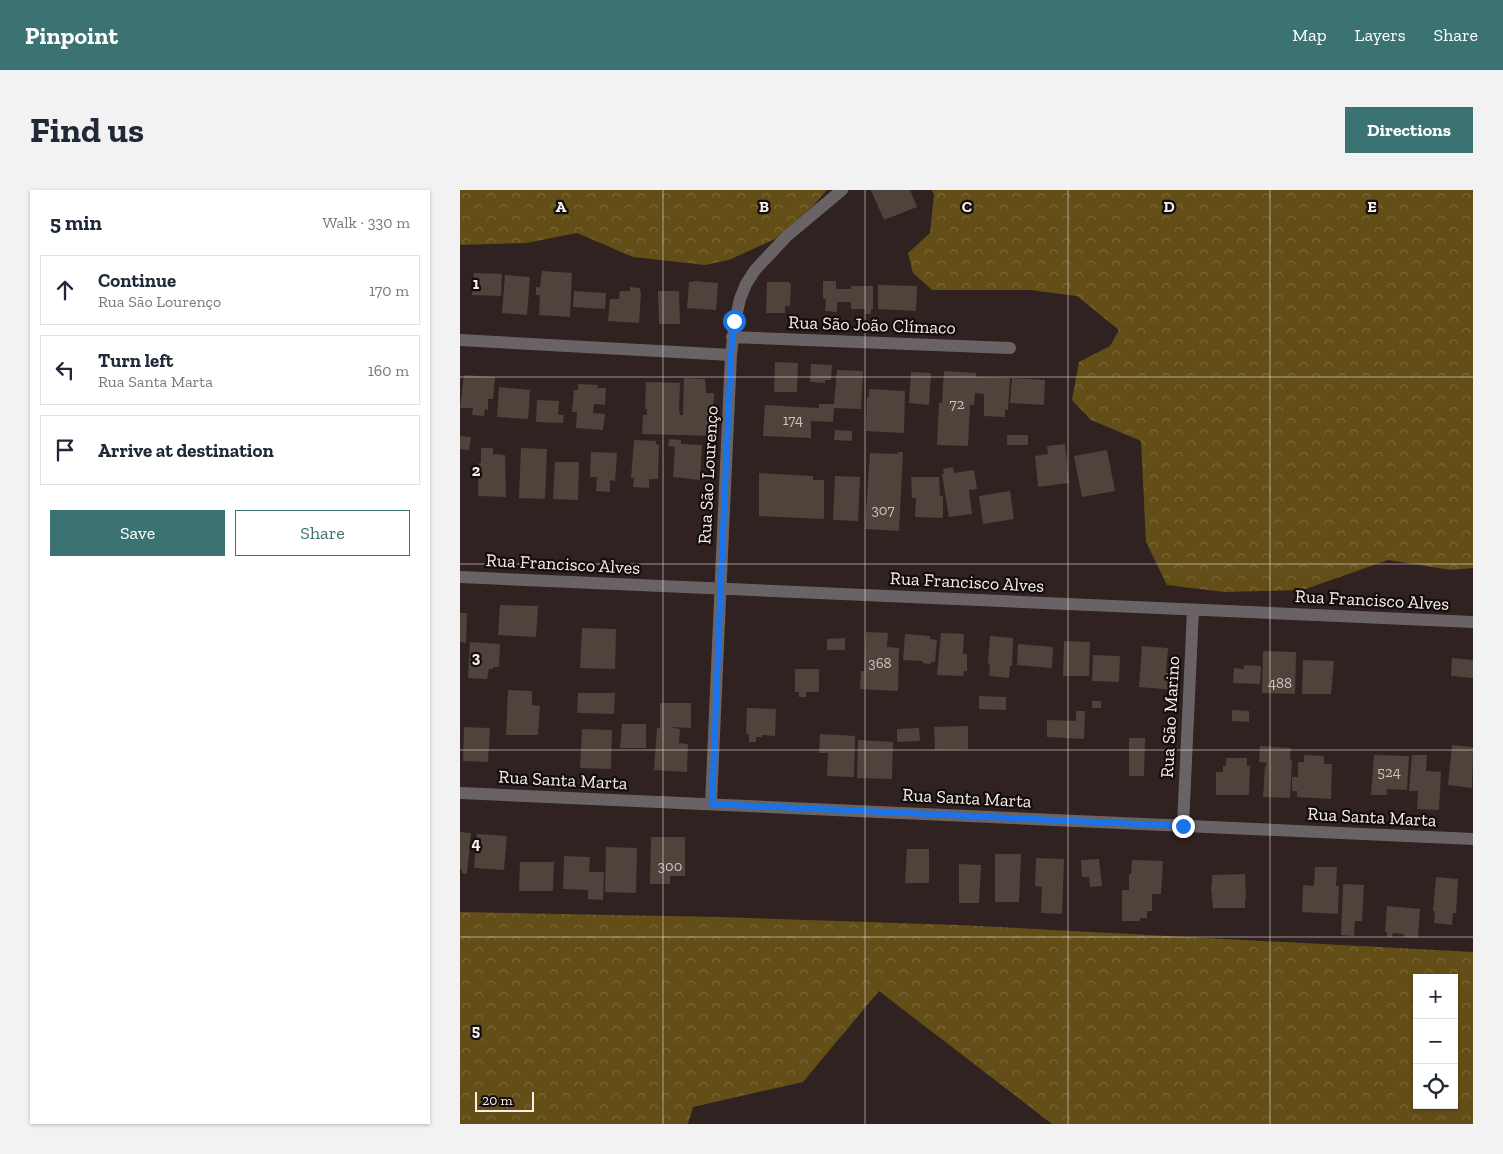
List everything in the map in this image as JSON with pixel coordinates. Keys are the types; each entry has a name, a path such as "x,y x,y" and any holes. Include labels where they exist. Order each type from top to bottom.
{"street":[{"name":"Rua São Lourenço","path":"712,804 731,355 732,337 740,299 746,284 755,270 787,236 842,190"},
{"name":"Rua São João Clímaco","path":"732,337 1010,348"},
{"path":"460,340 731,355"},
{"name":"Rua Francisco Alves","path":"460,577 1473,622"},
{"name":"Rua São Marino","path":"1183,826 1192,610"},
{"name":"Rua Santa Marta","path":"460,793 1473,839"}],"green space":[{"path":"460,190 827,190 813,206 775,239 729,260 705,265 633,257 577,233 526,243 460,245"},
{"path":"932,190 1473,190 1473,568 1451,570 1388,560 1303,590 1224,592 1167,585 1146,542 1141,441 1091,420 1072,400 1079,362 1110,346 1119,330 1077,296 1030,290 932,290 913,273 908,253 930,233 934,195"},
{"path":"460,912 718,917 959,925 1473,952 1473,1124 1052,1124 879,991 803,1082 693,1107 688,1124 460,1124"}],"building":[{"path":"871,190 910,190 917,207 884,220"},
{"path":"542,271 572,273 570,317 539,315 540,295 536,295 536,287 540,287"},
{"path":"474,273 502,274 501,296 472,295"},
{"path":"505,275 530,277 527,315 502,313"},
{"path":"823,281 836,281 836,289 851,289 851,286 873,286 873,309 871,309 871,314 865,314 865,309 851,309 851,302 837,302 837,312 825,311 826,299 823,299"},
{"path":"689,282 718,283 716,310 687,308"},
{"path":"767,282 788,282 791,284 790,306 785,306 785,313 766,313"},
{"path":"878,285 917,286 916,311 878,309"},
{"path":"630,287 640,288 641,292 639,323 608,321 610,299 619,299 620,291 630,291"},
{"path":"574,291 606,293 605,309 573,307"},
{"path":"658,291 679,291 680,324 659,324"},
{"path":"775,362 798,363 797,392 774,392"},
{"path":"811,364 832,365 831,380 825,380 825,383 810,382"},
{"path":"837,370 863,371 861,409 834,408 833,422 811,421 811,438 763,436 765,405 819,408 819,404 834,404"},
{"path":"944,371 976,373 976,377 1010,378 1008,410 1005,410 1005,417 984,416 984,394 975,393 974,405 970,405 968,446 937,445 939,403 942,403"},
{"path":"911,372 931,373 929,405 909,403"},
{"path":"464,375 495,377 493,399 488,399 488,410 485,409 484,416 472,415 473,408 460,408"},
{"path":"684,378 705,379 706,393 714,393 713,417 716,417 716,436 642,434 643,415 647,415 647,409 645,409 646,382 680,383 679,412 680,415 683,415"},
{"path":"1012,378 1045,380 1044,405 1010,403"},
{"path":"578,384 598,385 597,388 606,388 605,405 594,404 593,413 605,414 603,430 576,428 577,412 572,412 574,390 578,390"},
{"path":"499,387 530,390 528,419 497,417"},
{"path":"869,389 905,391 904,433 866,431"},
{"path":"537,400 559,401 558,415 564,415 563,423 536,422"},
{"path":"835,430 852,431 852,441 834,440"},
{"path":"1007,435 1028,435 1028,445 1007,445"},
{"path":"460,436 471,437 469,450 460,449"},
{"path":"669,439 681,440 681,444 702,445 700,480 673,477 675,447 668,446"},
{"path":"634,440 656,441 656,444 659,445 658,479 649,479 649,488 633,487 634,478 631,478"},
{"path":"1065,444 1069,483 1038,487 1035,456 1048,454 1047,446"},
{"path":"481,448 493,448 493,454 505,455 506,497 478,496"},
{"path":"521,448 547,449 545,499 519,498"},
{"path":"1107,450 1115,491 1082,497 1074,456"},
{"path":"591,452 617,453 615,481 610,480 610,492 596,491 597,477 590,477"},
{"path":"897,452 903,452 899,531 865,529 870,453 898,454"},
{"path":"555,462 579,462 578,500 553,499"},
{"path":"953,467 954,473 974,470 977,489 969,490 972,514 949,517 942,474 944,474 943,469"},
{"path":"759,473 813,476 813,480 824,480 824,519 759,516"},
{"path":"835,476 860,477 858,521 833,520"},
{"path":"911,477 939,477 940,496 943,496 943,518 915,517 916,498 912,498"},
{"path":"1010,491 1014,519 983,524 979,496"},
{"path":"500,605 538,606 536,637 498,635"},
{"path":"460,613 467,613 466,643 460,642"},
{"path":"582,628 616,629 615,669 580,668"},
{"path":"866,632 888,633 887,647 899,648 898,691 860,689 861,671 864,671"},
{"path":"941,633 964,634 963,654 967,654 967,671 964,671 963,676 937,675"},
{"path":"905,634 930,636 930,639 937,640 935,662 930,664 922,663 923,661 903,660"},
{"path":"990,636 1013,638 1012,666 1010,666 1009,678 989,676"},
{"path":"845,638 845,650 827,650 827,639"},
{"path":"1064,641 1090,642 1089,676 1063,676"},
{"path":"470,642 500,644 499,667 489,669 487,679 468,678"},
{"path":"1018,644 1053,647 1052,668 1017,665"},
{"path":"1142,646 1168,648 1166,673 1176,674 1174,690 1139,687"},
{"path":"1263,651 1296,652 1295,694 1262,693"},
{"path":"1093,655 1120,656 1119,682 1092,681"},
{"path":"1452,658 1473,660 1473,678 1451,676"},
{"path":"1303,660 1334,661 1331,694 1302,694"},
{"path":"1244,665 1261,666 1260,684 1233,683 1234,668 1244,669"},
{"path":"795,669 819,669 819,692 806,692 806,697 799,697 799,692 795,692"},
{"path":"508,690 532,691 532,705 540,706 538,735 506,735"},
{"path":"578,693 615,693 614,714 577,713"},
{"path":"979,696 1006,697 1006,710 979,709"},
{"path":"1092,701 1101,701 1101,708 1092,708"},
{"path":"660,703 691,703 691,728 669,727 680,729 679,743 688,744 687,772 654,770 657,728 660,728"},
{"path":"747,708 776,709 775,736 762,735 762,737 756,737 756,742 749,742 749,734 746,734"},
{"path":"1232,710 1249,711 1249,722 1232,721"},
{"path":"1076,711 1085,711 1084,739 1047,737 1047,720 1076,721"},
{"path":"622,724 646,724 646,748 620,748"},
{"path":"968,726 968,749 935,750 934,727"},
{"path":"464,727 490,728 488,762 463,761"},
{"path":"919,728 920,741 897,742 897,729"},
{"path":"582,729 612,730 611,769 580,768"},
{"path":"820,734 855,736 854,777 827,776 828,753 819,753"},
{"path":"1129,738 1145,738 1144,776 1129,776"},
{"path":"858,740 893,742 892,779 857,778"},
{"path":"1452,745 1473,747 1472,788 1448,785"},
{"path":"1260,746 1291,748 1290,798 1263,797 1265,766 1267,763 1259,762"},
{"path":"1304,755 1324,756 1324,764 1332,764 1331,799 1297,797 1297,791 1292,791 1292,777 1298,777 1298,762 1304,762"},
{"path":"1374,755 1409,756 1407,790 1387,789 1387,795 1371,795"},
{"path":"1412,755 1427,755 1426,771 1441,772 1439,810 1417,809 1418,791 1409,791"},
{"path":"1226,758 1247,758 1247,766 1250,766 1249,795 1216,795 1216,772 1223,772 1223,766 1226,766"},
{"path":"460,832 471,833 467,874 462,873 462,869 460,869"},
{"path":"477,834 507,836 504,870 474,868"},
{"path":"651,837 685,837 685,876 670,876 670,884 650,884"},
{"path":"606,847 637,848 636,893 605,892"},
{"path":"907,849 929,849 929,883 905,883"},
{"path":"995,854 1021,854 1019,902 995,902"},
{"path":"564,856 590,857 589,872 604,872 603,900 588,899 588,890 563,889"},
{"path":"1036,858 1064,859 1062,914 1041,913 1042,887 1035,886"},
{"path":"1099,859 1102,886 1090,887 1089,877 1082,877 1081,860"},
{"path":"1132,860 1163,861 1161,894 1152,894 1152,911 1147,911 1147,918 1140,918 1140,921 1122,921 1122,890 1129,890 1129,874 1131,874"},
{"path":"520,862 554,862 553,891 519,891"},
{"path":"959,864 981,865 979,903 959,903"},
{"path":"1315,867 1337,867 1336,886 1339,886 1338,914 1302,912 1303,885 1314,886"},
{"path":"1245,874 1245,908 1213,908 1212,875"},
{"path":"1436,877 1458,879 1456,913 1453,913 1452,925 1434,923 1435,911 1433,911"},
{"path":"1343,884 1364,885 1362,921 1355,921 1354,936 1341,935"},
{"path":"1387,906 1420,909 1418,938 1403,937 1404,934 1393,933 1392,937 1387,937 1387,932 1385,932"}],"route":[{"path":"734,321 712,804 1183,826"}]}
